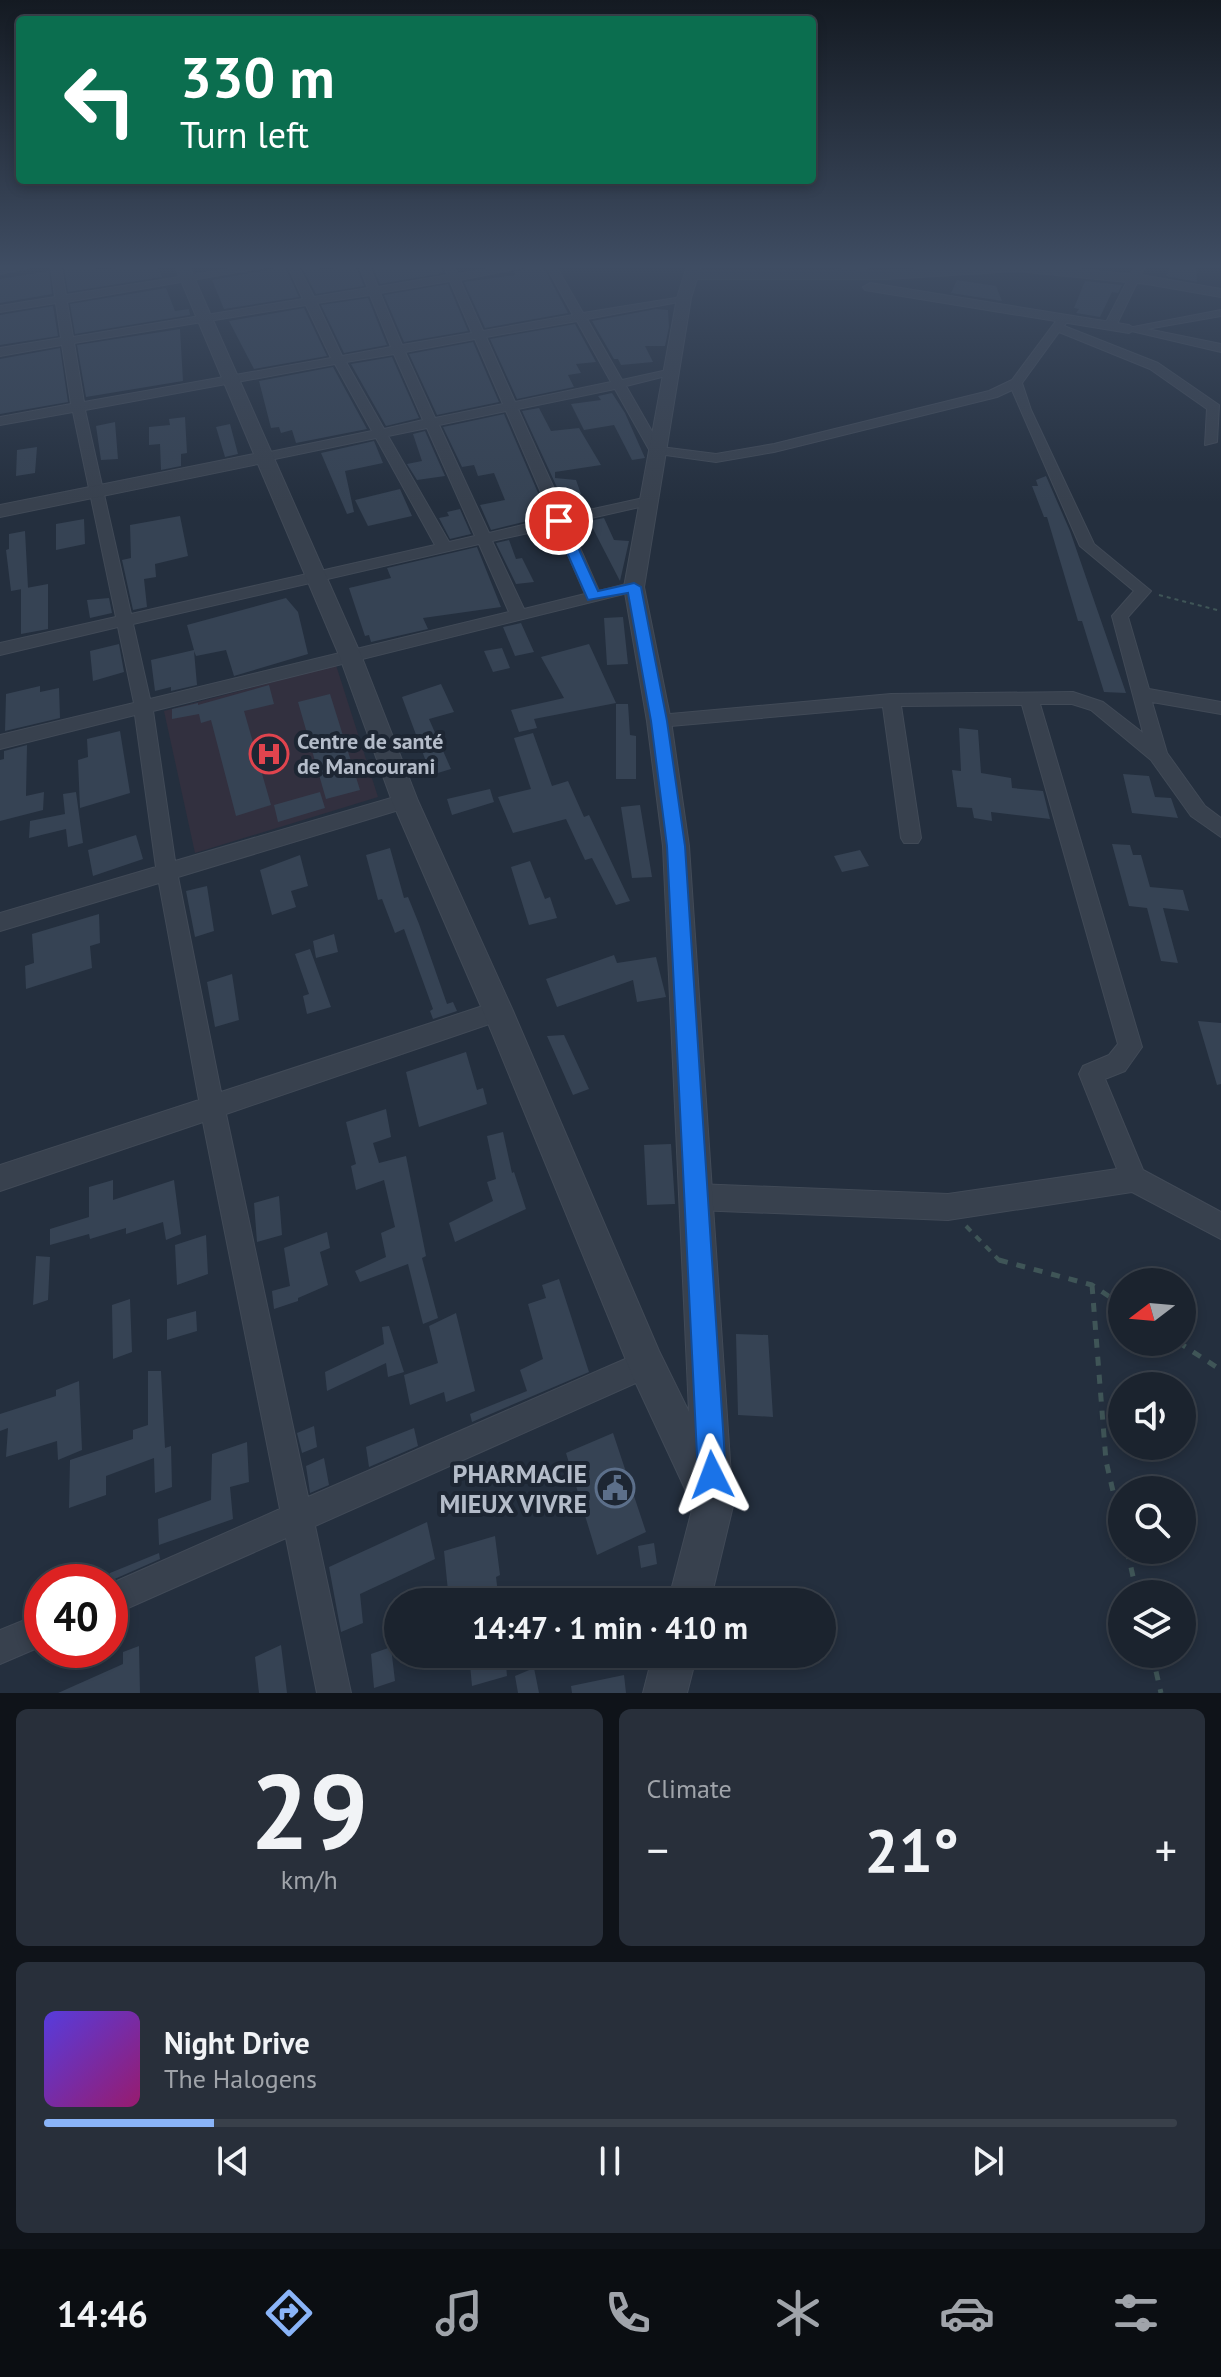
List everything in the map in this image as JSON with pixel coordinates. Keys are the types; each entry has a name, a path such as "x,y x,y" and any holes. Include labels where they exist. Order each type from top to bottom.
{"street":[{"path":"0,352 42,345"},
{"path":"67,345 143,706 167,873 212,1107 334,1693"},
{"path":"216,345 317,576 405,801 498,1011 646,1364 713,1506"},
{"path":"331,345 444,547"},
{"path":"396,345 518,614"},
{"path":"0,421 425,345"},
{"path":"484,345 594,597"},
{"path":"596,345 656,450"},
{"path":"677,345 656,450 634,587 659,721 676,846 713,1506 692,1588"},
{"path":"656,450 716,458 774,448 993,394 1016,383 1045,345"},
{"path":"1107,345 1154,366 1214,408 1210,442"},
{"path":"0,511 672,373"},
{"path":"1016,383 1025,410 1088,546 1143,591 1120,616 1158,755"},
{"path":"0,649 648,501"},
{"path":"0,742 634,587"},
{"path":"1141,694 1221,708"},
{"path":"1029,697 1130,1047 1117,1063 1091,1074 1134,1179"},
{"path":"659,721 891,700 1073,698 1097,706 1158,755 1198,811 1221,829"},
{"path":"891,700 911,838"},
{"path":"0,922 405,801"},
{"path":"0,1178 498,1011"},
{"path":"696,1197 948,1207 1134,1179 1221,1226"},
{"path":"128,1592 646,1364"},
{"path":"0,1647 24,1637"},
{"path":"665,1693 671,1668"}],"path":[{"path":"1143,591 1221,611"},
{"path":"948,1207 999,1260 1092,1285 1108,1296"},
{"path":"1092,1285 1109,1476"},
{"path":"1196,1354 1221,1370"},
{"path":"1155,1668 1161,1693"}],"shaded area":[{"name":"Centre de santé de Mancourani","path":"336,665 378,797 195,853 164,711"}],"building":[{"path":"77,345 181,345 183,381 86,397"},
{"path":"242,345 322,345 327,356 254,369"},
{"path":"340,345 387,345 344,353"},
{"path":"474,345 499,402 437,415 409,354"},
{"path":"493,345 587,345 596,362 576,364 581,373 568,375 574,387 517,399"},
{"path":"606,345 665,345 645,346 653,362 621,365 618,359 614,359"},
{"path":"60,348 68,402 0,414 0,359"},
{"path":"392,357 419,418 386,426 351,364"},
{"path":"333,367 367,429 296,443 292,430 281,433 279,427 271,428 259,381"},
{"path":"612,393 625,413 645,458 632,460 614,425 584,430 571,404 601,400 598,396"},
{"path":"539,408 551,431 579,428 601,465 555,472 555,478 576,480 581,494 561,496 522,411"},
{"path":"504,414 548,516 491,530 480,505 505,500 494,473 478,476 474,465 462,467 443,427"},
{"path":"185,417 187,453 181,454 181,466 161,470 160,444 149,445 149,427 170,425 169,419"},
{"path":"115,422 118,459 101,460 96,426"},
{"path":"230,424 238,454 225,457 216,427"},
{"path":"425,431 445,476 417,480 407,464 422,461 413,434"},
{"path":"374,441 383,463 345,471 354,512 347,514 321,453"},
{"path":"37,447 35,473 16,476 17,450"},
{"path":"1046,476 1070,531 1126,693 1104,692 1082,621 1078,621 1047,517 1044,517 1032,486 1038,486 1036,480"},
{"path":"400,489 412,516 368,526 355,500"},
{"path":"460,509 471,534 450,539 439,518"},
{"path":"180,516 188,556 155,564 156,577 144,579 147,607 133,610 122,560 131,558 130,525"},
{"path":"604,518 614,540 629,541 620,581 589,521"},
{"path":"84,519 85,544 56,550 56,524"},
{"path":"25,531 28,588 11,591 6,550 9,549 9,534"},
{"path":"509,540 516,559 522,558 534,582 516,584 496,543"},
{"path":"477,547 501,607 423,618 428,629 371,642 369,635 365,636 349,588 391,578 387,568"},
{"path":"48,584 48,629 21,634 21,589"},
{"path":"109,598 112,613 90,618 87,600"},
{"path":"286,598 298,612 308,654 234,676 226,650 196,656 194,651 197,685 155,691 151,660 194,650 187,625"},
{"path":"623,617 628,664 607,665 604,618"},
{"path":"521,623 534,652 515,656 503,627"},
{"path":"119,644 124,672 93,681 90,651"},
{"path":"589,644 616,703 534,719 537,728 519,732 511,710 564,698 541,657"},
{"path":"502,648 510,668 493,672 484,651"},
{"path":"441,684 454,712 429,719 451,769 431,775 402,697"},
{"path":"269,685 274,704 244,711 271,805 236,816 211,720 201,723 199,714 172,719 172,709"},
{"path":"40,686 40,692 59,688 60,718 5,731 6,694"},
{"path":"330,694 360,790 326,799 298,702"},
{"path":"616,704 628,704 630,735 636,736 636,779 616,779"},
{"path":"959,728 978,730 981,773 1011,778 1012,788 1043,791 1050,819 991,812 992,821 974,818 972,808 957,807 952,770 961,771"},
{"path":"120,731 130,793 80,808 78,760 88,757 87,739"},
{"path":"533,733 552,786 568,781 584,817 589,815 630,901 616,905 592,858 585,860 566,819 513,833 498,797 531,789 514,738"},
{"path":"27,745 26,796 44,792 43,810 0,821 0,760 4,759 4,751"},
{"path":"1123,774 1149,776 1155,797 1171,798 1178,818 1132,813"},
{"path":"490,789 494,802 452,815 447,799"},
{"path":"76,792 83,843 68,847 66,829 29,838 30,821 65,814 63,794"},
{"path":"320,792 325,808 278,822 274,805"},
{"path":"640,805 652,877 632,878 621,807"},
{"path":"136,835 143,859 93,876 88,850"},
{"path":"1112,844 1130,845 1133,855 1141,855 1150,887 1183,890 1189,911 1163,908 1178,963 1161,961 1147,908 1129,906"},
{"path":"390,848 404,898 408,897 419,924 447,1004 453,1002 457,1011 433,1019 430,1011 433,1009 404,929 395,933 382,899 378,900 366,855"},
{"path":"860,850 869,866 842,872 834,856"},
{"path":"300,855 308,886 291,891 296,907 272,915 260,870"},
{"path":"530,861 545,899 550,897 557,918 529,925 511,867"},
{"path":"207,886 214,931 195,937 186,891"},
{"path":"99,914 100,943 90,946 92,968 26,989 25,966 34,963 32,934"},
{"path":"334,934 338,952 316,958 313,941"},
{"path":"310,949 331,1007 307,1014 303,996 309,994 295,954"},
{"path":"614,955 617,963 656,957 666,997 637,1002 633,980 557,1007 546,979"},
{"path":"232,974 239,1020 215,1027 207,982"},
{"path":"1198,1021 1221,1023 1221,1084 1217,1085"},
{"path":"564,1035 589,1089 573,1095 547,1036"},
{"path":"466,1052 477,1090 483,1088 487,1104 419,1127 406,1072"},
{"path":"386,1109 391,1137 373,1143 379,1163 406,1156 426,1256 422,1258 438,1318 423,1324 408,1264 360,1282 355,1271 386,1257 381,1233 395,1227 384,1180 356,1190 351,1166 356,1164 346,1122"},
{"path":"503,1132 512,1173 526,1209 455,1242 449,1223 493,1201 487,1182 496,1179 487,1136"},
{"path":"671,1144 675,1204 647,1205 644,1145"},
{"path":"113,1180 113,1200 174,1180 181,1234 166,1240 163,1222 126,1234 126,1228 90,1239 89,1234 50,1245 50,1229 89,1217 89,1187"},
{"path":"279,1196 282,1235 257,1242 254,1203"},
{"path":"327,1232 330,1248 320,1252 328,1285 298,1298 298,1301 274,1309 272,1291 290,1286 284,1248"},
{"path":"206,1235 208,1274 177,1285 175,1245"},
{"path":"36,1256 50,1257 48,1300 33,1305"},
{"path":"559,1279 589,1372 472,1422 470,1414 527,1391 520,1370 543,1359 528,1304 546,1298 542,1285"},
{"path":"130,1299 132,1352 113,1359 112,1305"},
{"path":"196,1311 197,1331 167,1340 167,1319"},
{"path":"456,1313 475,1391 446,1402 444,1392 410,1405 404,1375 438,1363 429,1326"},
{"path":"389,1326 404,1372 388,1377 386,1363 327,1391 325,1372 384,1344 382,1327"},
{"path":"736,1334 768,1335 773,1417 738,1415"},
{"path":"148,1371 161,1371 165,1448 171,1446 172,1487 155,1493 154,1458 106,1476 106,1495 69,1508 70,1460 133,1439 133,1430 148,1425"},
{"path":"79,1381 82,1450 58,1460 57,1441 6,1457 8,1428 0,1431 0,1414 56,1396 56,1390"},
{"path":"314,1426 317,1447 302,1453 297,1433"},
{"path":"414,1428 418,1446 369,1467 366,1447"},
{"path":"613,1433 646,1532 597,1555 566,1453"},
{"path":"247,1442 249,1482 230,1487 233,1519 159,1545 158,1519 211,1500 212,1454"},
{"path":"324,1458 329,1485 310,1493 306,1466"},
{"path":"427,1522 435,1559 360,1594 363,1623 341,1632 329,1567"},
{"path":"495,1536 500,1575 496,1577 497,1588 448,1588 444,1551"},
{"path":"654,1543 657,1564 641,1568 638,1546"},
{"path":"159,1553 160,1559 128,1573 128,1566"},
{"path":"281,1645 287,1693 259,1693 255,1657"},
{"path":"139,1646 140,1693 58,1693 114,1668 128,1668 128,1650"},
{"path":"384,1649 384,1668 393,1668 395,1681 374,1688 371,1654"},
{"path":"470,1668 506,1668 507,1676 472,1686"},
{"path":"534,1668 539,1693 518,1693 515,1676"},
{"path":"624,1675 626,1693 572,1693 571,1686"}],"place":[{"name":"Centre de santé de Mancourani","path":"269,754"},
{"name":"PHARMACIE MIEUX VIVRE","path":"615,1488"}],"route":[{"path":"559,521 594,597 634,587 659,721 676,846 712,1475"}]}
